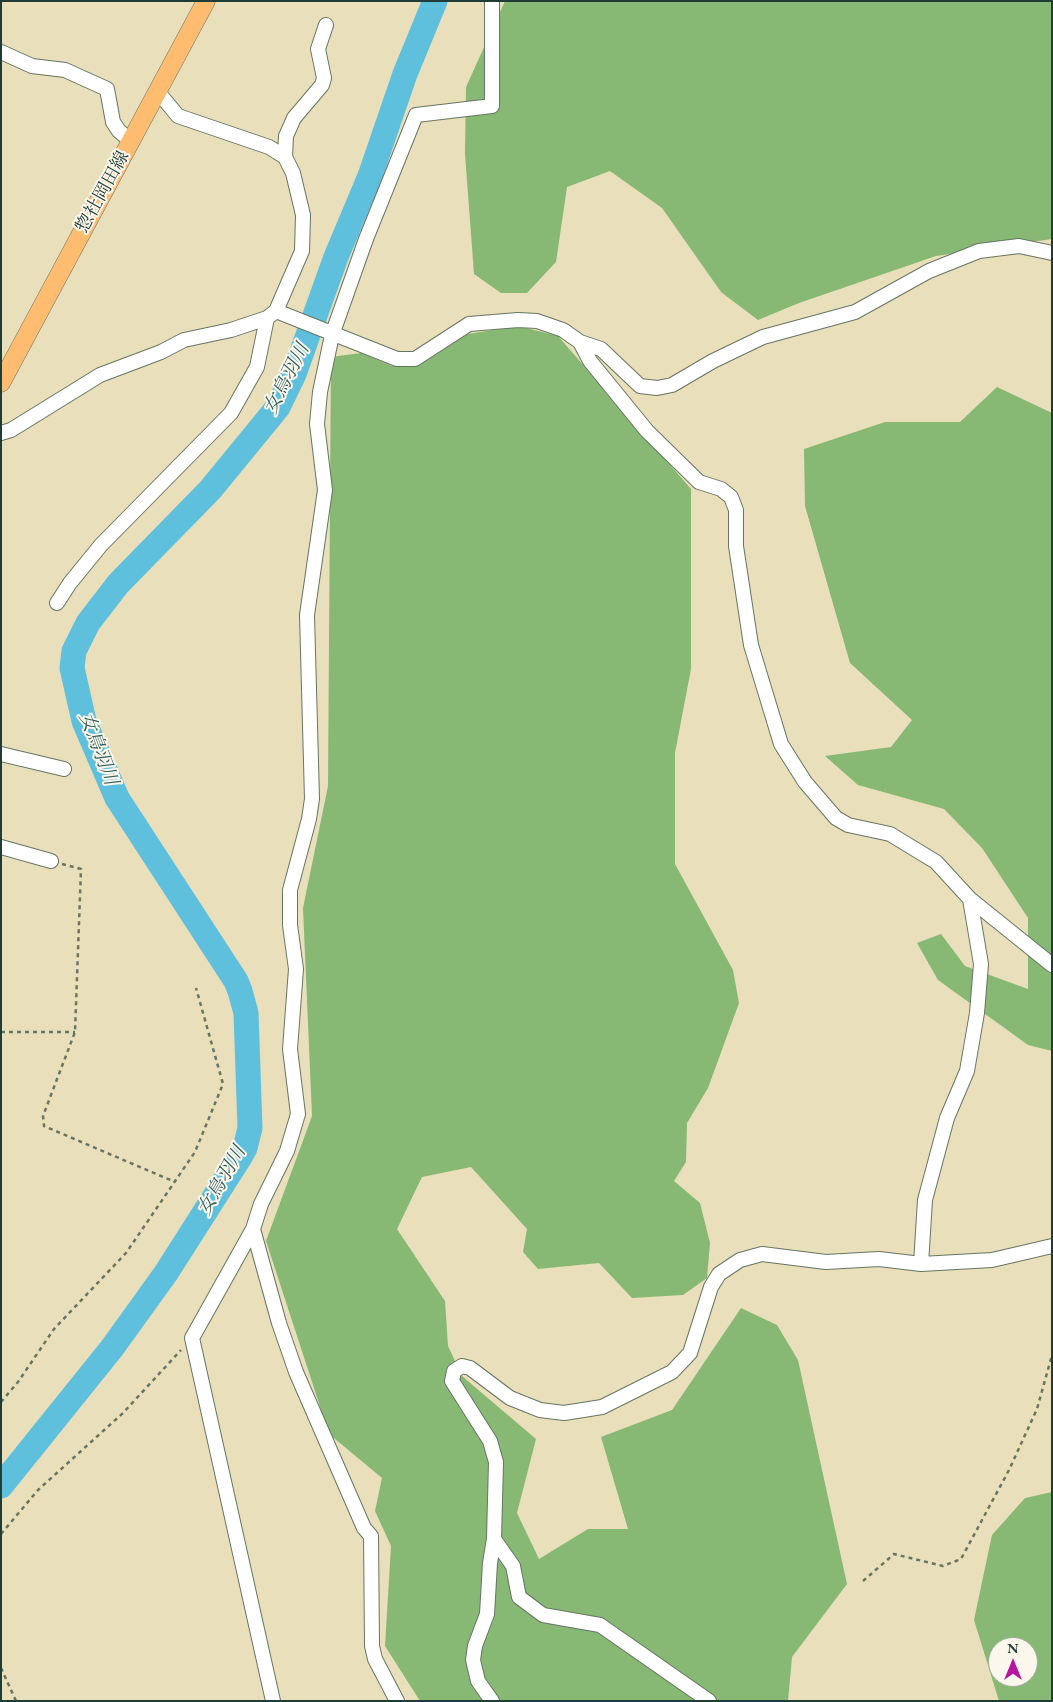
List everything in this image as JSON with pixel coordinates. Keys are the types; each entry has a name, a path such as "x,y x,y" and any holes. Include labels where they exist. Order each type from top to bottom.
{"main road":[{"name":"惣社岡田線","path":"1,383 206,1"}],"street":[{"path":"273,1701 192,1338 253,1229 262,1204 288,1151 298,1114 290,1049 296,969 290,925 290,890 309,819 312,799 308,615 325,490 317,424 329,334 416,115 492,106 492,1"},
{"path":"57,603 70,583 101,545 231,413 257,367 275,314 302,251 303,215 293,173 285,157 286,136 294,118 322,85 324,78 318,49 326,25"},
{"path":"1,52 32,66 65,70 108,89 113,122 119,131 131,140"},
{"path":"158,92 178,116 269,147 285,157"},
{"path":"1,433 11,430 100,375 161,352 184,340 231,330 275,314 397,359 415,359 469,324 518,320 537,321 563,330 580,342 601,348 640,386 657,388 672,385 713,360 762,337 855,312 929,271 979,251 1019,246 1052,253"},
{"path":"580,342 590,361 647,431 699,482 721,489 731,497 736,510 736,546 751,645 781,744 788,758 836,818 848,825 890,834 936,862 970,900 1052,965"},
{"path":"1,754 64,769"},
{"path":"1,847 51,861"},
{"path":"922,1264 925,1200 948,1118 967,1072 977,1014 981,964 970,900"},
{"path":"253,1229 276,1315 296,1372 364,1528 371,1536 372,1646 375,1659 397,1701"},
{"path":"492,1701 478,1681 473,1660 475,1646 487,1614 490,1563 494,1539 496,1462 490,1441 452,1381 454,1371 462,1366 470,1368 510,1398 540,1410 564,1413 602,1407 672,1372 690,1353 711,1287 719,1274 740,1260 762,1254 826,1262 879,1259 922,1264 992,1260 1052,1246"},
{"path":"494,1539 513,1566 519,1597 542,1615 600,1625 709,1701"}],"path":[{"path":"51,861 81,869 75,1032 44,1116 44,1126 175,1182"},
{"path":"1,1402 18,1382 54,1329 126,1252 195,1152 223,1084 196,988"},
{"path":"1,1032 75,1032"},
{"path":"1,1534 38,1490 123,1413 192,1338"},
{"path":"863,1581 894,1554 942,1566 961,1559 1009,1470 1037,1409 1052,1355"},
{"path":"1,1668 16,1701"}],"green space":[{"path":"505,1 1052,1 1052,239 936,256 799,303 758,320 721,292 662,208 610,171 567,187 556,262 527,293 501,293 474,274 465,154 466,87"},
{"path":"518,326 558,336 691,489 691,669 675,753 675,864 733,970 739,1003 708,1088 687,1123 686,1162 674,1181 700,1203 710,1243 707,1278 683,1295 632,1298 599,1263 538,1269 523,1252 527,1229 471,1167 422,1177 397,1229 445,1301 448,1346 462,1376 536,1439 517,1513 539,1559 588,1529 628,1529 601,1437 672,1410 741,1308 777,1325 798,1360 847,1584 792,1657 788,1701 420,1701 385,1646 391,1546 375,1511 382,1478 329,1434 266,1241 312,1116 303,908 328,786 331,357 361,353 392,366 419,366 468,334"},
{"path":"997,387 1052,413 1052,1051 1028,1045 938,980 917,943 941,934 965,966 1028,989 1028,918 982,848 944,809 858,785 825,756 891,747 912,720 850,663 805,506 804,449 885,422 960,422"},
{"path":"1052,1492 1052,1701 999,1701 995,1687 1038,1687 1038,1637 988,1637 988,1665 974,1620 992,1535 1025,1498"}],"waterway":[{"name":"女鳥羽川","path":"1,1486 112,1348 166,1273 240,1157 245,1148 250,1128 246,1013 240,991 236,981 117,798 84,721 72,668 74,651 88,623 118,584 210,490 278,407 294,374 336,257 370,176 405,74 435,1"}]}
